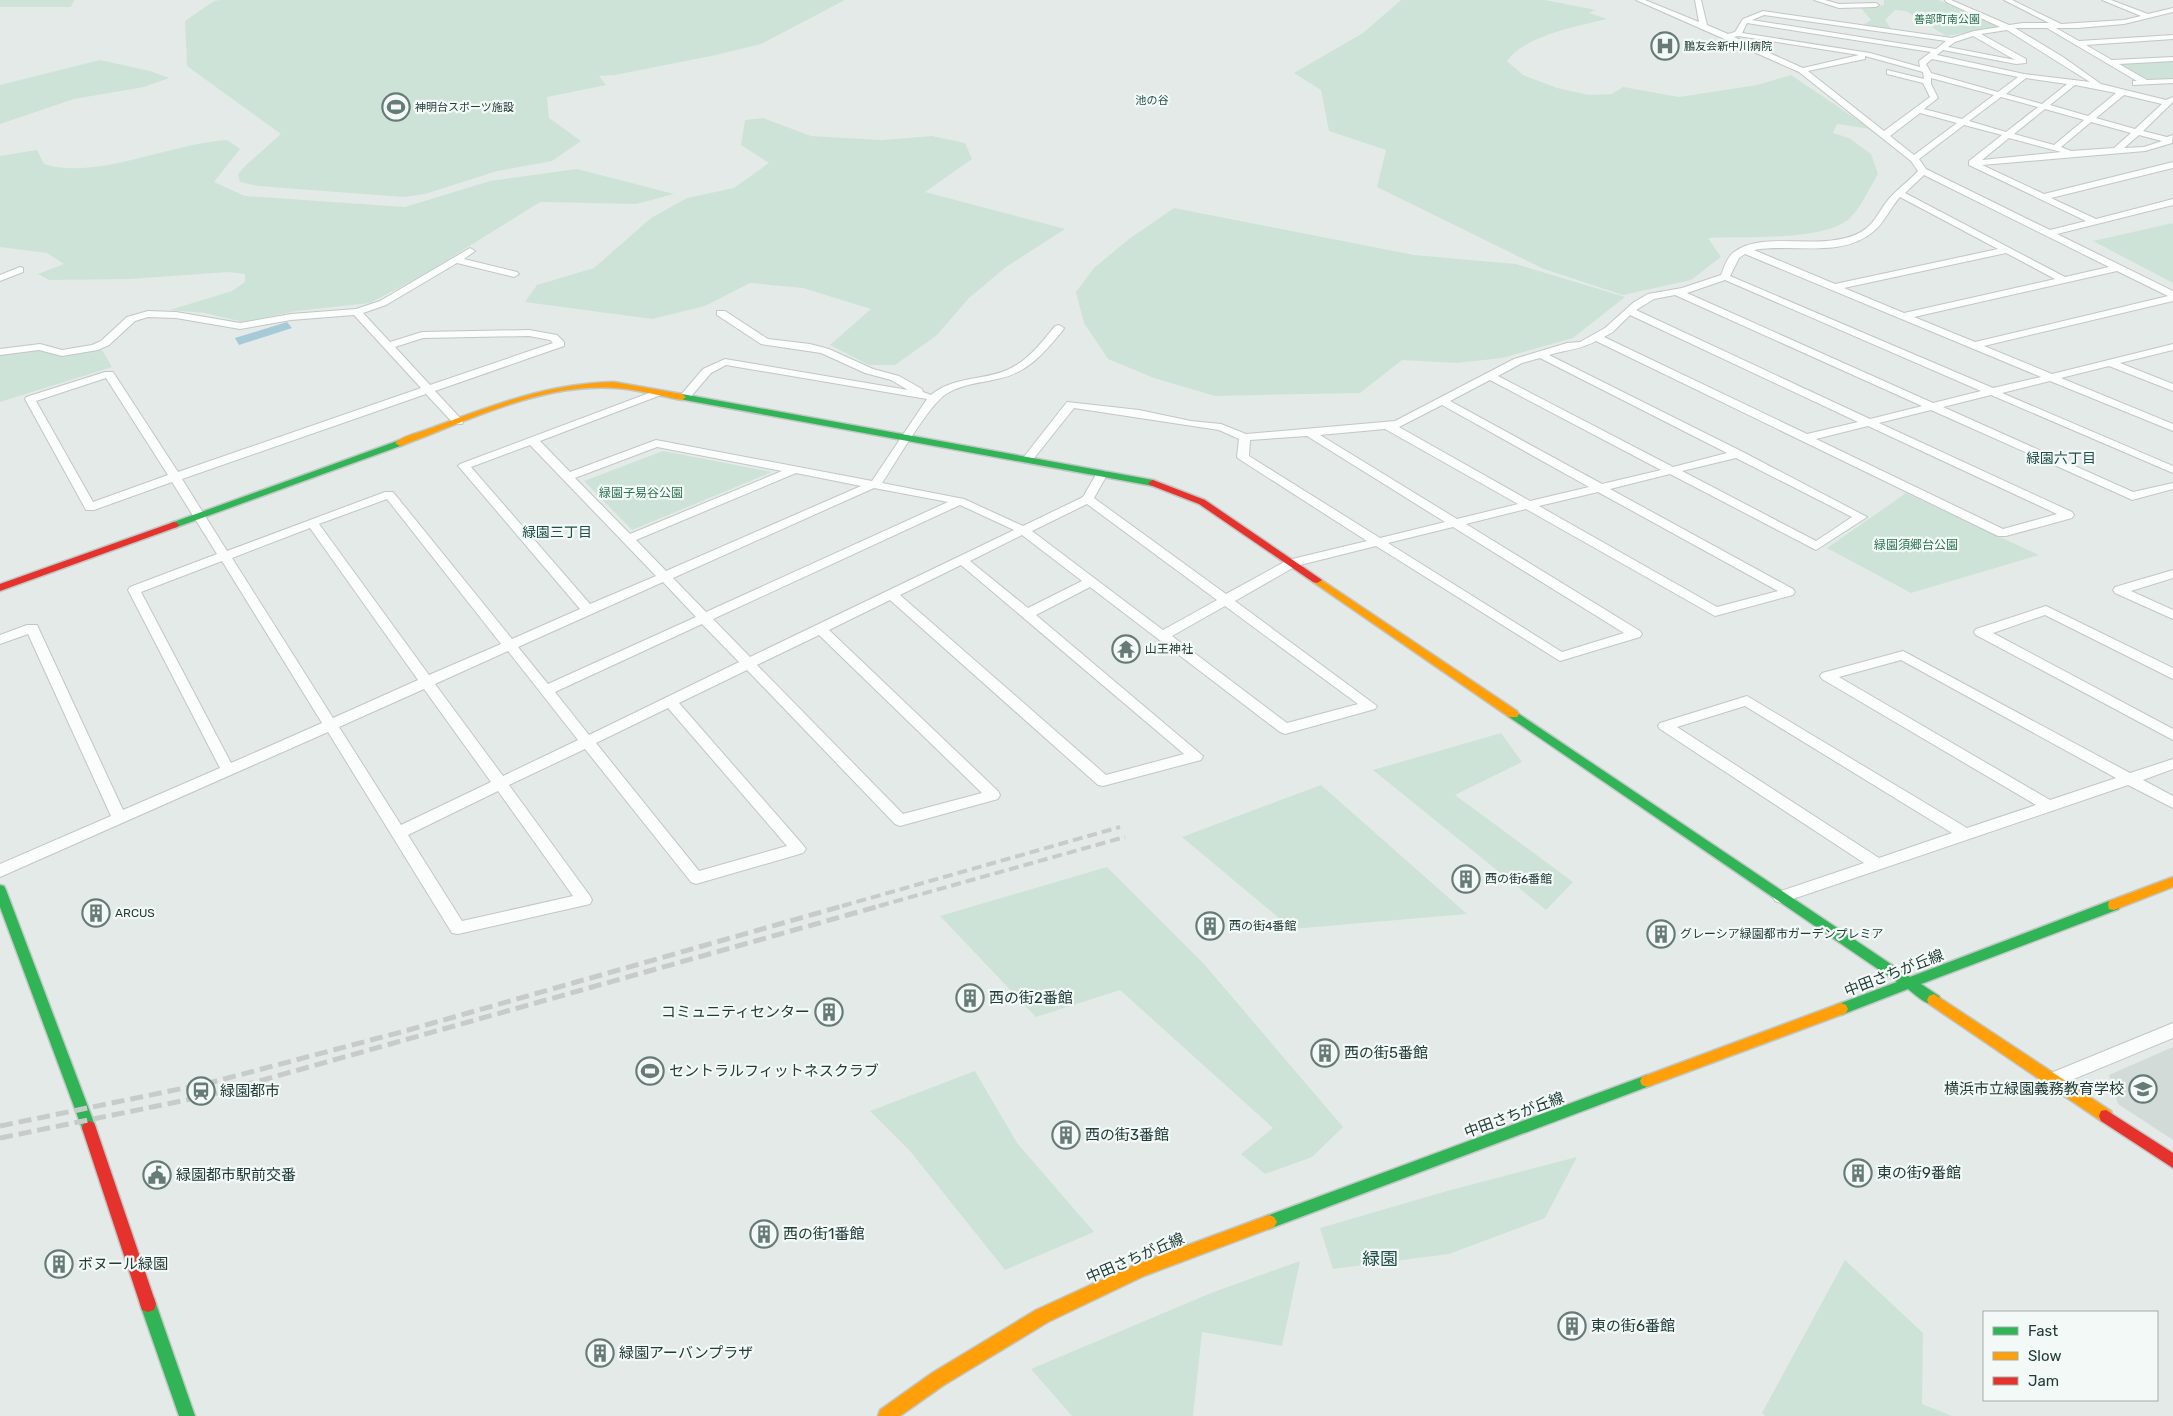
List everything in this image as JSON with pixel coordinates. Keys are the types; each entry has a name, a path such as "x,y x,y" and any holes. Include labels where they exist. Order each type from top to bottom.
{"street":[{"path":"1638,0 1728,36 1802,70 1914,159 1923,171 2050,233 2173,297"},
{"path":"1698,0 1704,26"},
{"path":"1817,0 1839,6 1876,5"},
{"path":"2007,0 2059,26"},
{"path":"2105,0 2150,17"},
{"path":"1948,1 2009,28 2060,59 2099,86"},
{"path":"1884,135 1934,98 1922,63 1952,40 1974,33 2023,25 2059,26 2124,22 2173,10"},
{"path":"1738,34 1745,21 1763,13 1952,40"},
{"path":"1745,21 1937,52 2016,62 2023,61 1974,33"},
{"path":"2047,26 2080,43 2145,82"},
{"path":"1728,36 1738,34 1870,55 1926,76"},
{"path":"2080,43 2173,38"},
{"path":"1937,52 1972,72 2024,76 2122,88 2170,101"},
{"path":"1802,70 1870,55"},
{"path":"2112,62 2173,59"},
{"path":"1890,72 1926,76 1956,83 2170,140"},
{"path":"1956,83 1972,72"},
{"path":"1914,159 2024,76"},
{"path":"2055,148 2091,119 2122,88 2145,82 2173,81"},
{"path":"1972,163 2073,83"},
{"path":"2115,152 2170,101"},
{"path":"1918,110 2073,153"},
{"path":"2170,140 2173,150"},
{"path":"1972,163 2073,153 2145,149 2170,140"},
{"path":"1972,163 2095,222"},
{"path":"2044,197 2173,165"},
{"path":"1725,277 1736,255 1745,250 1764,246 1830,246 1864,234 1877,224 1889,204 1923,171"},
{"path":"1900,194 2064,280"},
{"path":"2050,233 2173,202"},
{"path":"0,352 40,347 52,352 62,353 94,348 105,343 131,319 148,314 176,315 240,326 291,316 357,312 383,303 421,282 470,250"},
{"path":"1745,250 2173,428"},
{"path":"1834,287 2006,250"},
{"path":"455,260 514,274"},
{"path":"1903,316 2118,268"},
{"path":"0,278 20,270"},
{"path":"1027,460 1071,404 1139,412 1191,424 1221,426 1245,437 1309,434 1398,424 1518,361 1571,345 1582,345 1609,330 1629,311 1651,296 1676,292 1725,277 2173,470"},
{"path":"1676,292 2132,496 2173,486"},
{"path":"1975,345 2173,297"},
{"path":"1596,337 2002,533 2068,515 1629,311"},
{"path":"357,312 458,422"},
{"path":"721,313 765,342 810,346 825,351 869,371 895,378 929,398"},
{"path":"0,871 876,483 908,438 929,398 950,386 962,382 989,378 1020,367 1035,357 1059,328"},
{"path":"312,523 584,900 458,928 225,556 199,516 175,478 109,374 30,399 90,507 175,478 560,344 553,337 520,334 422,335 388,346"},
{"path":"1806,438 2171,349"},
{"path":"1490,376 1816,546 1861,517 1540,354"},
{"path":"684,398 707,371 725,362 929,398"},
{"path":"2110,363 2173,388"},
{"path":"0,588 522,399 568,387 613,385 1148,482 1202,502 1909,984 2173,1161"},
{"path":"589,611 464,466 657,393"},
{"path":"1388,425 1715,612 1789,592 1442,401"},
{"path":"1245,437 1244,457 1560,657 1635,634 1309,434"},
{"path":"532,440 900,820 993,795 820,628"},
{"path":"567,477 656,443 876,483 960,501 1023,530 1285,730 1370,706 1088,498"},
{"path":"1162,636 1292,563 1739,454"},
{"path":"627,540 796,469"},
{"path":"398,833 1088,498 1102,473"},
{"path":"228,770 134,590 389,494 696,878 798,849 670,701"},
{"path":"546,690 960,501"},
{"path":"891,594 1103,782 1196,756 962,560"},
{"path":"2173,574 2119,590 2173,615"},
{"path":"1027,614 1091,582"},
{"path":"2173,674 2046,610 1981,632 2173,734"},
{"path":"0,640 32,628 119,818"},
{"path":"2048,806 1827,676 1903,655 2173,803"},
{"path":"1877,864 1665,726 1747,702 1965,834"},
{"path":"1781,896 2173,764"},
{"name":"中田さちが丘線","path":"886,1416 938,1379 1042,1316 1140,1270 1909,984 2173,882"},
{"path":"0,890 104,1168 163,1349 188,1416"},
{"path":"2052,1080 2173,1030"}],"shaded area":[{"name":"横浜市立緑園義務教育学校","path":"2173,1047 2173,1140 2118,1104 2109,1075"}],"green space":[{"path":"0,0 74,0 71,7 0,7"},
{"name":"神明台スポーツ施設","path":"845,0 761,44 615,75 599,76 606,85 547,97 549,118 581,141 552,161 497,171 425,194 404,197 258,186 240,182 238,174 281,134 187,66 185,21 214,1"},
{"path":"1401,0 1545,0 1596,10 1589,13 1607,19 1553,33 1538,39 1515,52 1507,61 1523,75 1557,88 1589,95 1612,94 1623,87 1679,97 1757,85 1791,75 1871,129 1837,124 1833,133 1849,138 1871,154 1878,174 1855,213 1839,225 1823,231 1784,236 1708,238 1721,257 1691,280 1623,295 1544,269 1377,187 1386,150 1329,131 1321,90 1294,73 1363,33"},
{"name":"善部町南公園","path":"1884,0 1938,0 2000,27 1946,36 1906,11 1895,10 1885,20 1892,30 1863,25 1871,20 1861,8 1873,8 1884,5"},
{"path":"100,60 150,71 169,78 144,87 74,99 0,124 0,85"},
{"path":"2173,60 2173,79 2145,80 2118,64"},
{"path":"763,118 811,136 882,140 932,136 965,143 972,159 925,192 1065,229 1006,267 969,298 936,336 895,365 869,365 830,345 871,309 803,288 750,283 705,306 652,319 525,302 537,285 594,268 651,218 687,198 734,188 769,163 741,145 745,120"},
{"path":"227,140 240,149 214,182 245,196 405,207 490,181 577,169 674,194 636,204 540,202 423,275 370,303 296,311 243,322 205,313 170,310 232,291 245,282 245,274 228,272 130,279 49,280 38,274 64,264 47,253 0,247 0,156 37,150 44,164 64,168 86,168 134,160 182,147"},
{"path":"1174,208 1414,255 1516,264 1625,297 1573,338 1502,358 1457,363 1402,360 1360,393 1215,396 1154,378 1108,359 1084,323 1076,292 1094,268 1129,239"},
{"path":"2173,223 2173,283 2093,241"},
{"path":"36,350 60,356 102,350 112,367 0,402 0,355"},
{"name":"緑園子易谷公園","path":"663,451 772,472 632,530 584,481"},
{"name":"緑園須郷台公園","path":"1906,493 2039,555 1911,593 1827,548"},
{"path":"1501,733 1522,762 1455,795 1573,882 1546,910 1373,770"},
{"path":"1321,785 1467,914 1292,929 1182,837"},
{"path":"1107,867 1204,964 1343,1127 1312,1157 1265,1174 1241,1154 1273,1128 1120,990 1036,1017 940,916"},
{"path":"975,1071 1017,1143 1094,1232 1005,1270 910,1151 870,1111"},
{"path":"1577,1157 1545,1218 1449,1254 1333,1269 1320,1228 1447,1191"},
{"path":"1845,1260 1923,1333 1922,1404 1952,1416 1765,1416 1762,1413"},
{"path":"1300,1261 1282,1346 1202,1332 1193,1416 1072,1416 1031,1369 1211,1293"}],"water":[{"path":"287,322 292,328 239,345 235,338"}],"railway":[{"path":"842,906 1120,827"},
{"path":"879,906 1125,837"},
{"path":"0,1126 209,1083 405,1031 846,905"},
{"path":"0,1138 206,1096 883,905"}],"traffic: fast":[{"path":"682,397 1153,483"},
{"path":"174,525 400,443"},
{"path":"1513,714 1934,1000"},
{"path":"0,890 89,1128"},
{"path":"1841,1009 2114,905"},
{"path":"1269,1222 1647,1081"},
{"path":"148,1304 187,1416"}],"traffic: slow":[{"path":"400,443 506,404 562,389 589,385 614,385 682,397"},
{"path":"1317,580 1513,714"},
{"path":"2114,905 2173,882"},
{"path":"1934,1000 2106,1116"},
{"path":"1647,1081 1841,1009"},
{"path":"886,1416 938,1379 1042,1316 1140,1270 1269,1222"}],"traffic: jam":[{"path":"1153,483 1202,502 1317,580"},
{"path":"0,588 174,525"},
{"path":"2106,1116 2173,1161"},
{"path":"89,1128 148,1304"}],"place":[{"name":"鵬友会新中川病院","path":"1665,46"},
{"name":"神明台スポーツ施設","path":"396,107"},
{"name":"山王神社","path":"1126,649"},
{"name":"西の街6番館","path":"1466,879"},
{"name":"ARCUS","path":"96,913"},
{"name":"西の街4番館","path":"1210,926"},
{"name":"グレーシア緑園都市ガーデンプレミア","path":"1661,934"},
{"name":"西の街2番館","path":"970,998"},
{"name":"コミュニティセンター","path":"829,1012"},
{"name":"西の街5番館","path":"1325,1053"},
{"name":"セントラルフィットネスクラブ","path":"650,1071"},
{"name":"横浜市立緑園義務教育学校","path":"2143,1089"},
{"name":"緑園都市","path":"201,1091"},
{"name":"西の街3番館","path":"1066,1135"},
{"name":"東の街9番館","path":"1858,1173"},
{"name":"緑園都市駅前交番","path":"157,1175"},
{"name":"西の街1番館","path":"764,1234"},
{"name":"ボヌール緑園","path":"59,1264"},
{"name":"東の街6番館","path":"1572,1326"},
{"name":"緑園アーバンプラザ","path":"600,1353"}],"district":[{"name":"池の谷","path":"1152,100"},
{"name":"緑園六丁目","path":"2061,458"},
{"name":"緑園三丁目","path":"557,532"},
{"name":"緑園","path":"1380,1259"}]}
